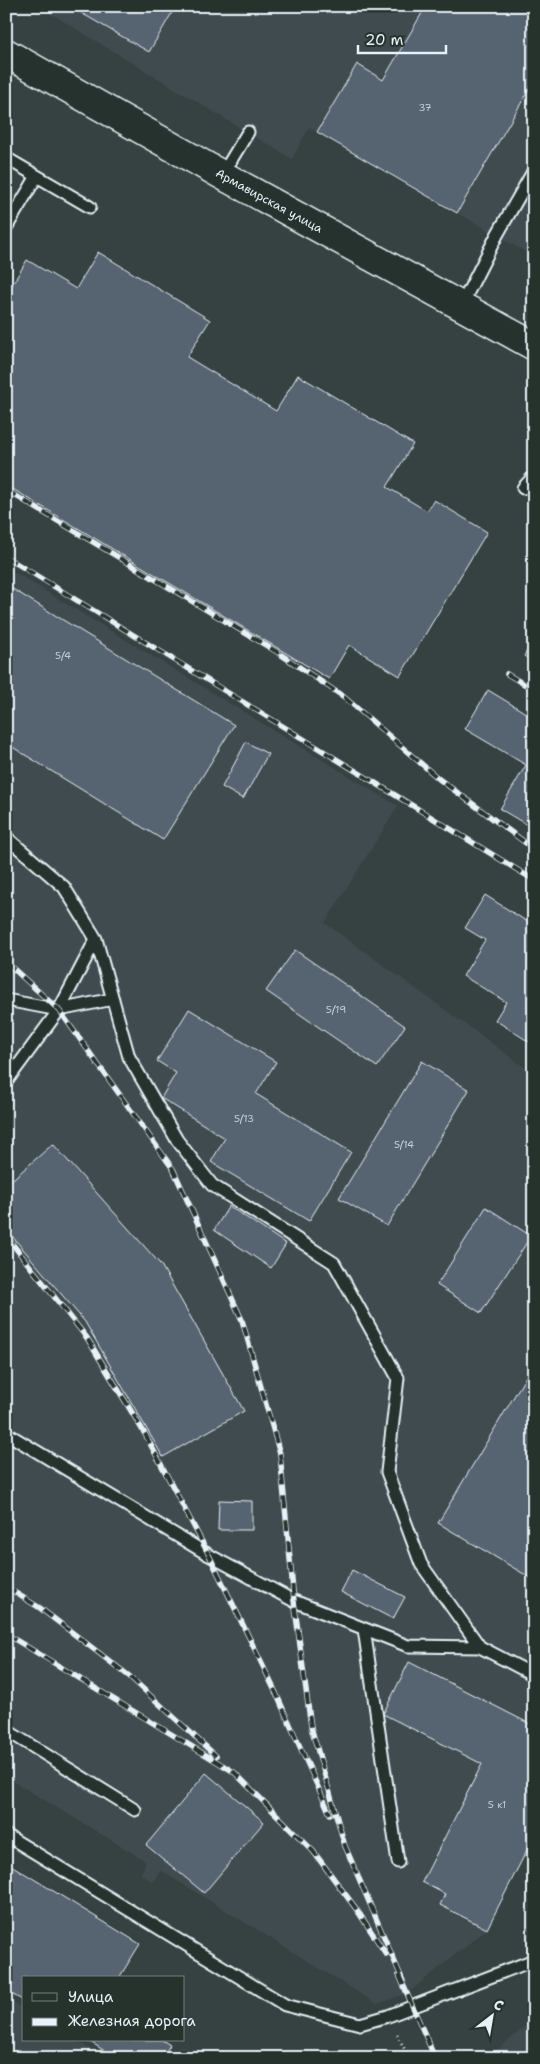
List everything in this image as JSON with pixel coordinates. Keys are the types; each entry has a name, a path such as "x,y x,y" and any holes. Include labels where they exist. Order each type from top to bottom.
{"main road":[{"name":"Армавирская улица","path":"6,53 222,175 534,346"}],"lane":[{"path":"222,175 248,132"},
{"path":"6,158 90,207"},
{"path":"461,306 496,235 534,170"},
{"path":"6,228 37,176"},
{"path":"523,488 534,476"},
{"path":"6,837 64,888 96,938 129,1057 177,1140 212,1185 334,1263 398,1378 387,1472 421,1564 480,1647"},
{"path":"6,1082 60,1010 96,938"},
{"path":"6,1000 60,1010 113,1000"},
{"path":"6,1433 209,1555 294,1601 408,1646 480,1647 534,1675"},
{"path":"364,1629 398,1862"},
{"path":"6,1730 135,1810"},
{"path":"6,1835 285,2005 360,2024 388,2016 534,1960"}],"path":[{"path":"388,2016 409,2058"}],"shaded area":[{"path":"38,6 534,6 534,257 309,127 292,159"},
{"path":"6,567 398,806 325,923 534,1074 534,1844 530,1844 487,1929 408,1993 377,2004 160,1870 153,1882 141,1874 146,1861 6,1777"},
{"path":"6,1998 22,2008 22,2042 78,2042 104,2058 6,2058"},
{"path":"534,2019 534,2058 488,2058"}],"building":[{"path":"69,6 176,6 149,52"},
{"path":"426,6 534,6 534,81 457,213 317,132 357,64 383,80"},
{"path":"98,252 210,320 187,357 276,411 298,375 413,444 387,487 427,511 434,500 487,532 400,676 349,645 329,679 6,485 6,295 27,260 76,289"},
{"path":"6,585 234,725 163,840 6,743"},
{"path":"534,639 534,662 524,656"},
{"path":"488,690 534,718 534,829 500,809 526,765 465,729"},
{"path":"246,742 268,754 243,799 222,787"},
{"path":"485,895 534,926 534,1045 495,1020 506,1002 463,976 485,940 465,928"},
{"path":"295,950 405,1026 377,1067 266,991"},
{"path":"189,1009 276,1062 256,1094 351,1152 309,1221 211,1162 225,1138 161,1098 176,1073 157,1061"},
{"path":"422,1061 469,1090 387,1226 339,1198"},
{"path":"53,1144 161,1265 244,1411 163,1457 85,1322 6,1229 6,1185"},
{"path":"229,1206 286,1244 271,1268 214,1230"},
{"path":"486,1207 531,1236 481,1313 437,1285"},
{"path":"534,1363 534,1580 438,1523"},
{"path":"219,1500 252,1501 252,1530 218,1530"},
{"path":"352,1570 405,1597 393,1619 341,1592"},
{"path":"409,1662 534,1726 534,1844 530,1844 487,1929 440,1905 445,1894 422,1882 482,1764 383,1714"},
{"path":"206,1773 264,1822 204,1893 146,1845"},
{"path":"6,1862 140,1944 120,1976 22,1976 22,2000 6,1991"},
{"path":"90,2042 165,2042 170,2045 162,2058 116,2058"}],"railway":[{"path":"6,490 277,652 344,697 439,779 534,849"},
{"path":"6,557 534,880"},
{"path":"507,674 534,690"},
{"path":"6,962 59,1010 173,1169 242,1320 280,1454 294,1601 311,1727 345,1846 403,1981"},
{"path":"6,1236 87,1338 145,1434 209,1555 276,1693 330,1814"},
{"path":"6,1587 40,1608 129,1676 216,1756"},
{"path":"6,1634 234,1772 313,1851 357,1910 386,1954"},
{"path":"399,1975 435,2058"}]}
